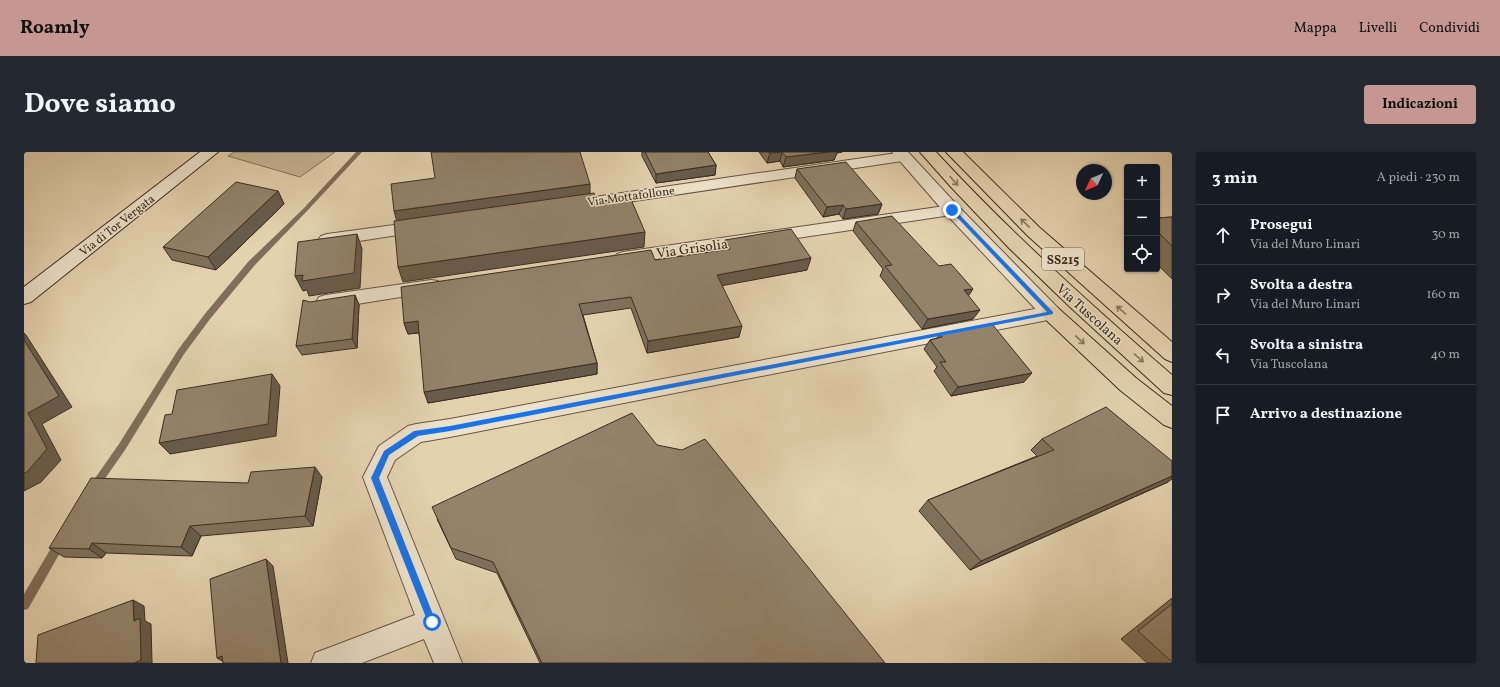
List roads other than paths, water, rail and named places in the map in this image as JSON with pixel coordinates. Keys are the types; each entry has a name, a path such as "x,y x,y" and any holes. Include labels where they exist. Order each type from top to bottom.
{"main road":[{"name":"Via Tuscolana","path":"928,152 1022,251 1083,308 1172,386"},
{"name":"Via Tuscolana","path":"956,154 1049,245 1172,354"},
{"path":"1051,313 1128,384 1172,419"}],"street":[{"name":"Via di Tor Vergata","path":"24,297 210,152"},
{"name":"Via Mottafollone","path":"553,208 902,155"},
{"name":"Via Tuscolana","path":"902,155 952,210 1051,313"},
{"name":"Via Grisolia","path":"605,260 952,210"},
{"path":"310,242 443,223"},
{"path":"314,303 448,284"},
{"path":"448,663 375,478 387,453 416,433 450,428 1051,313"},
{"path":"326,663 432,622"}],"waterway":[{"path":"94,487 122,447 181,352 207,317 251,264 305,210 359,152"},
{"path":"24,605 61,541"}]}
